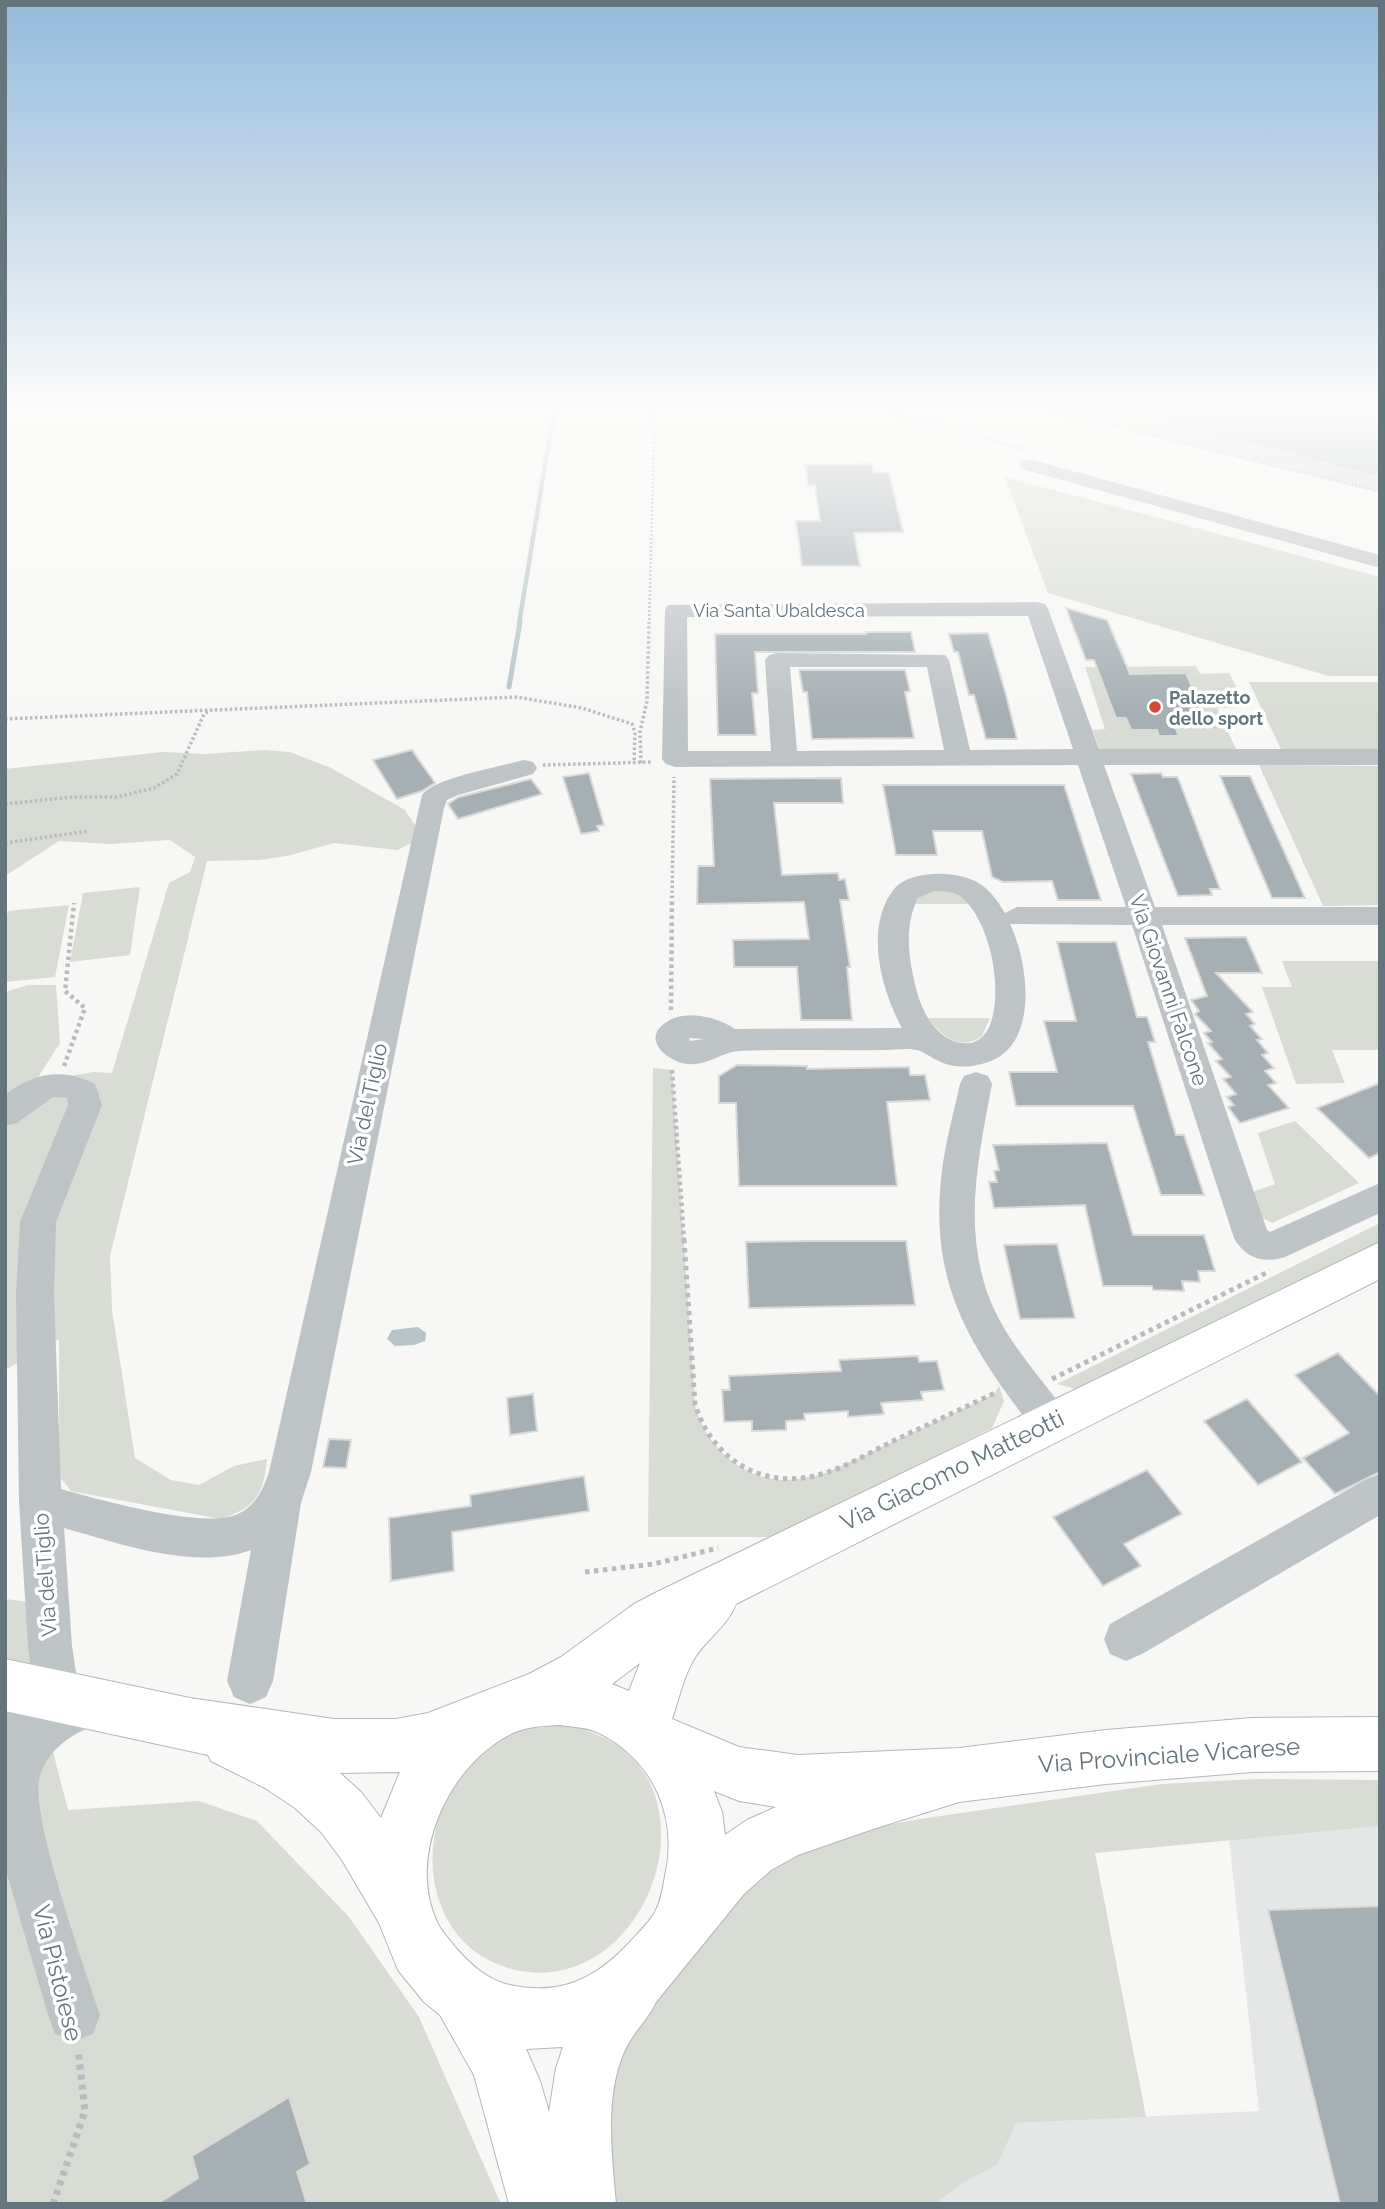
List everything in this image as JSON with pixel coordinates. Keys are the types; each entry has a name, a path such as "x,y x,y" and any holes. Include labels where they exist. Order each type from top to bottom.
{"main road":[{"name":"Via Giacomo Matteotti","path":"522,1703 580,1676 740,1558 1045,1398 1380,1259"},
{"path":"583,2204 579,2137 587,2068 603,2026 666,1948 679,1926 694,1881 697,1835 687,1787 675,1764 649,1733 672,1646 687,1625 715,1598 740,1558"},
{"path":"5,1685 190,1725 334,1746 396,1746 429,1740 522,1703"},
{"name":"Via Provinciale Vicarese","path":"522,1703 581,1699 596,1703 620,1713 649,1733 739,1774 798,1783 959,1775 1164,1751 1252,1745 1380,1744"},
{"path":"406,1919 399,1876 400,1850 408,1813 415,1796 439,1757 461,1735 481,1720 522,1703"},
{"path":"190,1725 280,1765 317,1789 351,1824 378,1864 417,1945 432,1969 461,1996 496,2053 509,2081 542,2204"},
{"name":"Via Provinciale Vicarese","path":"679,1926 713,1884 750,1851 782,1832 959,1775"},
{"path":"461,1996 491,2011 520,2018 542,2019 569,2016 608,2001 639,1979"}],"street":[{"path":"1182,507 1380,562"},
{"name":"Via Santa Ubaldesca","path":"675,759 676,610 1023,609 1037,609 1089,758"},
{"path":"785,759 776,660 936,660 959,758"},
{"path":"675,759 1380,757"},
{"name":"Via Giovanni Falcone","path":"1089,758 1254,1240 1262,1246 1272,1248 1380,1198"},
{"name":"Via del Tiglio","path":"250,1682 280,1503 290,1472 431,808 436,795 449,789 524,768"},
{"path":"982,1067 965,1064 934,1045 908,1013 897,971 896,922 901,902 912,889 934,882 945,882 971,891 1009,927 1144,917 1380,916"},
{"path":"1009,927 1011,1004 998,1041 982,1067 960,1158 956,1207 957,1252 962,1279 987,1334 1045,1398"},
{"path":"729,1040 934,1045"},
{"path":"5,1115 25,1097 42,1087 57,1083"},
{"name":"Via del Tiglio","path":"57,1083 72,1084 83,1092 85,1105 38,1222 35,1295 40,1502 50,1646 74,1699"},
{"path":"1126,1639 1380,1493"},
{"path":"40,1502 175,1534 229,1537 267,1520 280,1503"},
{"path":"15,1781 25,1750 46,1724 74,1699"},
{"name":"Via Pistoiese","path":"5,1702 14,1730 18,1827 74,2015"}],"path":[{"path":"641,763 640,732 647,701 652,507"},
{"path":"5,719 516,697 582,708 632,723 635,732 634,763"},
{"path":"5,805 72,797 117,797 154,788 177,774 204,714 214,710"},
{"path":"524,768 553,764 641,763 675,759 671,1012"},
{"path":"5,843 89,831"},
{"path":"57,1083 81,1025 85,1008 82,1002 65,991 74,903"},
{"path":"662,1067 672,1069 695,1404 703,1430 721,1451 753,1474 775,1479 803,1478 826,1473 995,1394 999,1385"},
{"path":"1045,1398 1048,1379 1055,1378 1282,1264"},
{"path":"584,1572 740,1558"},
{"name":"Via Pistoiese","path":"53,2204 85,2111 74,2015"}],"shaded area":[{"path":"1016,507 1118,507 1380,577 1380,676 1329,676 1048,593"},
{"path":"1196,666 1200,674 1229,673 1246,707 1217,708 1236,749 1100,751 1093,730 1105,729 1085,667"},
{"path":"1249,682 1380,682 1380,749 1281,749"},
{"path":"264,750 290,752 331,768 405,810 418,830 414,842 397,850 334,843 287,856 259,860 207,861 110,1256 112,1310 135,1458 171,1480 199,1485 234,1466 267,1459 263,1482 256,1498 242,1510 221,1519 71,1491 59,1476 59,1339 5,1370 5,992 28,985 56,985 60,1043 35,1082 93,1072 112,1073 169,883 190,872 195,857 170,840 110,844 59,841 5,876 5,769 163,752 205,754"},
{"path":"1259,765 1380,766 1380,905 1323,906"},
{"path":"140,887 130,955 70,962 83,893"},
{"path":"951,888 970,904 913,904 926,889"},
{"path":"69,905 55,977 5,982 5,924 8,911"},
{"path":"1282,961 1380,961 1380,1050 1332,1050 1345,1083 1296,1084 1262,987 1292,987"},
{"path":"928,1018 990,1018 982,1036 974,1041 959,1042 945,1036"},
{"path":"653,1068 672,1070 695,1404 705,1430 723,1453 746,1470 773,1479 793,1479 826,1473 994,1394 999,1386 1004,1401 992,1428 776,1537 648,1537"},
{"path":"1295,1121 1359,1183 1272,1223 1258,1215 1253,1192 1275,1184 1258,1133"},
{"path":"1380,1223 1380,1243 1079,1390 1057,1384"},
{"path":"418,1327 426,1333 425,1341 414,1345 395,1346 387,1339 392,1330"},
{"path":"5,1599 29,1602 32,1670 68,1810 199,1801 257,1821 349,1917 419,2017 501,2204 5,2204"},
{"path":"552,1724 610,1741 645,1775 660,1819 657,1867 639,1913 607,1949 564,1970 512,1969 479,1954 455,1932 440,1903 433,1871 434,1837 443,1804 459,1774 483,1750 507,1735"},
{"path":"1256,1779 1380,1780 1380,1826 1095,1853 1146,2117 1016,2123 997,2165 964,2182 934,2204 606,2204 600,2132 628,2031 657,2002 682,1969 736,1878 833,1835 920,1819 1162,1784"},
{"path":"1380,1826 1380,2204 862,2204 1016,2123 1259,2111 1229,1839"}],"building":[{"path":"818,507 897,507 903,532 854,533 860,566 802,566 796,521 820,521"},
{"path":"1066,608 1107,620 1130,674 1186,673 1205,717 1187,717 1191,727 1175,727 1179,736 1159,736 1157,730 1131,730 1126,718 1116,718 1094,660 1086,660"},
{"path":"911,632 915,652 755,652 758,693 752,693 756,735 718,735 715,634"},
{"path":"988,633 1017,739 986,739 974,695 969,695 958,652 954,652 949,634"},
{"path":"799,670 905,670 910,691 905,692 914,738 812,739 807,692 803,692"},
{"path":"412,750 435,783 422,791 397,799 373,760"},
{"path":"589,773 604,825 597,826 599,831 581,834 563,777"},
{"path":"1161,773 1163,777 1177,777 1180,783 1220,889 1210,889 1212,895 1178,896 1131,774"},
{"path":"1220,776 1250,776 1305,898 1272,898"},
{"path":"841,778 843,803 774,803 782,875 838,873 839,880 845,879 849,900 840,900 850,967 847,967 852,1020 801,1020 797,967 734,967 733,940 809,939 804,902 697,904 698,866 714,866 710,779"},
{"path":"531,779 542,794 458,819 448,804 459,797"},
{"path":"883,785 1064,785 1101,900 1058,900 1052,881 1003,882 992,877 982,831 933,831 937,855 896,855"},
{"path":"1246,937 1262,973 1216,973 1253,1012 1246,1014 1255,1024 1250,1026 1262,1039 1257,1040 1268,1053 1262,1055 1274,1068 1265,1071 1276,1083 1268,1085 1289,1108 1240,1123 1228,1107 1234,1105 1227,1097 1236,1094 1223,1079 1231,1077 1216,1061 1222,1059 1208,1043 1212,1042 1204,1033 1211,1031 1195,1014 1199,1011 1191,1000 1207,996 1185,938"},
{"path":"1057,942 1116,942 1137,1017 1147,1017 1155,1042 1148,1042 1176,1135 1184,1135 1204,1195 1161,1195 1133,1106 1016,1106 1009,1072 1057,1072 1044,1021 1076,1021"},
{"path":"737,1065 807,1066 807,1069 909,1067 910,1075 925,1075 930,1100 887,1102 897,1186 739,1186 736,1103 719,1103 719,1076"},
{"path":"1380,1083 1380,1153 1369,1158 1317,1108"},
{"path":"1107,1143 1133,1235 1204,1235 1215,1271 1198,1271 1200,1282 1182,1281 1184,1291 1153,1290 1152,1286 1103,1286 1085,1205 994,1208 989,1182 997,1182 994,1171 999,1170 993,1145"},
{"path":"906,1241 915,1305 749,1308 746,1242"},
{"path":"1057,1244 1075,1318 1020,1319 1004,1245"},
{"path":"1338,1353 1380,1396 1380,1472 1335,1494 1303,1458 1349,1433 1295,1375"},
{"path":"918,1356 919,1362 937,1361 944,1390 921,1392 923,1400 881,1403 884,1414 848,1417 848,1411 804,1414 805,1420 786,1421 786,1430 752,1431 752,1421 724,1422 722,1390 730,1390 729,1376 841,1371 839,1360"},
{"path":"533,1394 537,1431 510,1435 507,1398"},
{"path":"1247,1399 1302,1462 1258,1485 1204,1421"},
{"path":"329,1439 351,1440 346,1468 323,1467"},
{"path":"1147,1470 1182,1514 1124,1544 1141,1566 1103,1586 1053,1517"},
{"path":"584,1476 589,1511 452,1532 454,1571 391,1581 389,1518 471,1506 470,1495"},
{"path":"1380,1906 1380,2204 1340,2204 1268,1910"},
{"path":"289,2097 310,2164 297,2172 307,2204 157,2204 198,2178 192,2156"}],"waterway":[{"path":"519,624 538,507"},
{"path":"509,687 520,622"}],"place":[{"name":"Palazetto dello sport","path":"1155,707"}]}
